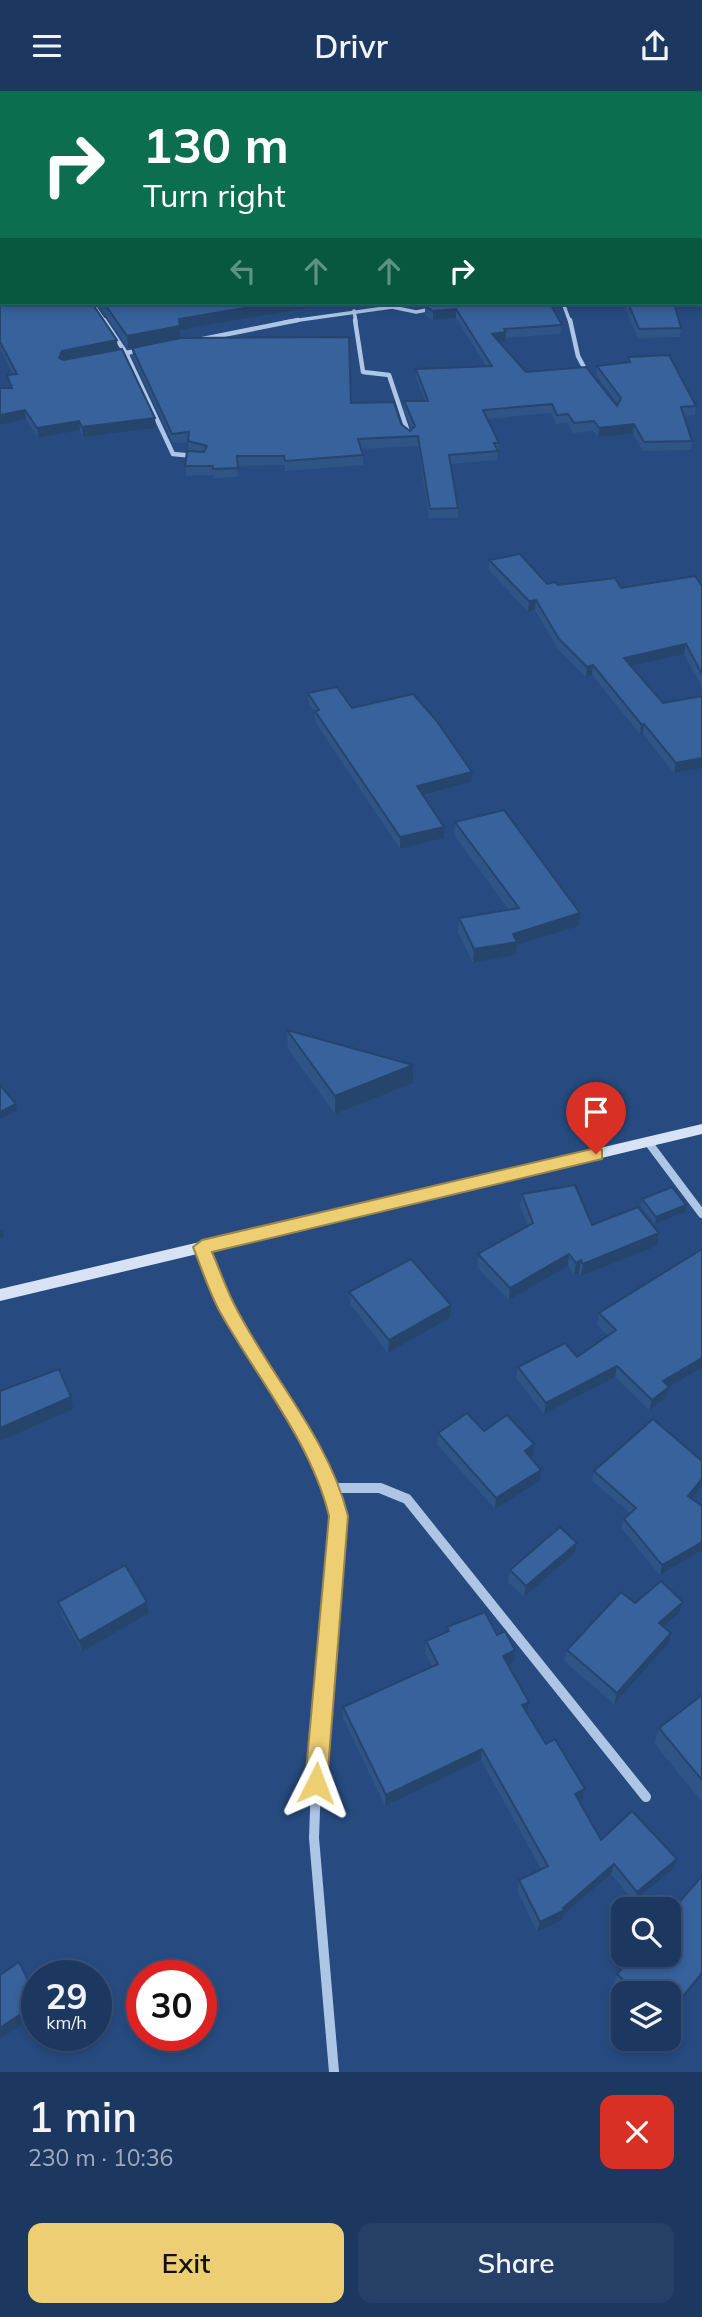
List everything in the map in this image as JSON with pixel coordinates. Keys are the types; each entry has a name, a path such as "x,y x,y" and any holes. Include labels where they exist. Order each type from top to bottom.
{"street":[{"path":"93,305 126,353 173,454 203,457"},
{"path":"192,341 390,305 416,312 438,307"},
{"path":"564,305 573,320 575,352 590,377"},
{"path":"354,311 363,372 388,375 405,431 410,436"},
{"path":"114,355 152,348"},
{"path":"0,1295 702,1129"},
{"path":"648,1142 702,1215"},
{"path":"202,1247 226,1306 308,1440 332,1488 338,1516 337,1555 317,1756 314,1837 334,2072"},
{"path":"332,1488 375,1485 392,1489 407,1499 646,1797"}],"building":[{"path":"93,305 117,340 62,351 59,358 64,360 122,349 155,418 82,427 79,421 37,428 25,410 0,415 0,388 12,388 7,375 17,374 0,342 0,306"},
{"path":"105,305 261,305 179,319 180,326 127,336"},
{"path":"551,305 562,325 504,329 506,332 492,334 526,372 586,367 617,406 621,398 597,366 630,362 628,357 669,355 696,406 681,407 692,441 644,442 634,424 599,428 594,421 574,423 568,414 557,415 552,404 483,410 499,443 494,443 498,451 449,455 458,508 430,509 418,436 358,439 363,455 285,461 284,456 237,456 238,468 185,466 187,451 204,452 207,446 188,441 189,432 172,434 132,348 181,338 349,337 351,403 394,402 401,424 410,431 415,426 404,401 428,401 416,369 492,366 456,309 433,311 425,306"},
{"path":"629,305 675,305 681,328 639,329"},
{"path":"520,554 547,584 615,578 621,588 695,576 702,586 702,674 686,644 624,658 663,703 702,696 702,758 676,763 593,665 587,667 559,639 536,600 529,601 489,560"},
{"path":"337,687 352,708 413,694 436,720 472,772 417,786 444,827 400,837 315,711 319,710 308,693"},
{"path":"504,810 580,913 513,934 517,942 474,949 459,918 519,908 455,822"},
{"path":"287,1030 413,1065 335,1096"},
{"path":"0,1085 16,1104 0,1112"},
{"path":"575,1185 592,1225 638,1207 659,1233 583,1264 581,1260 576,1263 569,1254 510,1288 478,1254 533,1223 522,1194"},
{"path":"672,1187 686,1205 656,1217 642,1199"},
{"path":"702,1249 702,1358 663,1381 669,1387 652,1400 617,1366 546,1403 518,1367 565,1343 577,1357 616,1330 599,1313"},
{"path":"411,1259 451,1305 389,1340 349,1292"},
{"path":"59,1369 71,1397 0,1428 0,1391"},
{"path":"467,1413 484,1431 507,1415 534,1444 525,1451 541,1470 496,1498 438,1433"},
{"path":"653,1419 702,1461 702,1479 688,1496 702,1506 702,1542 662,1565 624,1519 636,1508 594,1471"},
{"path":"560,1527 577,1543 526,1586 510,1570"},
{"path":"125,1565 147,1602 79,1641 58,1602"},
{"path":"661,1581 683,1602 659,1623 671,1633 617,1693 567,1650 621,1592 635,1603"},
{"path":"485,1612 497,1635 505,1631 515,1650 503,1656 529,1702 522,1705 546,1744 555,1739 585,1789 575,1794 601,1840 632,1811 677,1859 637,1892 614,1864 563,1908 565,1910 540,1922 519,1880 548,1866 482,1749 386,1795 343,1707 438,1664 426,1641 449,1631 447,1627"},
{"path":"702,1695 702,1780 659,1728"},
{"path":"702,1876 702,1973 681,1998 681,1981 624,1981 617,1974 623,1967 681,1967 681,1900"},
{"path":"19,1962 21,2014 0,2028 0,1975"}],"route":[{"path":"316,1783 337,1555 338,1516 332,1488 308,1440 226,1306 202,1247 596,1154"}]}
